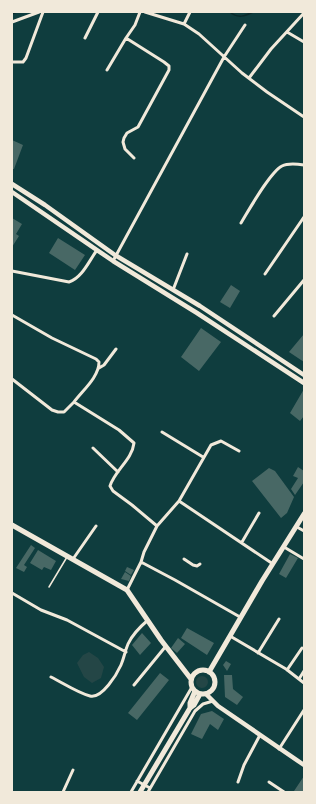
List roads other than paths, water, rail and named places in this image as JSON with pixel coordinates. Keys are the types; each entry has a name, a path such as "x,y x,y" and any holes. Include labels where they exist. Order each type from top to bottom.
{"main road":[{"path":"12,184 45,205 115,255 234,328 304,375"},
{"path":"12,192 113,261 197,313 304,383"},
{"path":"209,672 240,618 304,514"},
{"path":"12,526 127,590 198,691 304,766"},
{"path":"191,679 196,672 200,670 209,672 214,679 214,684 210,691 198,691"},
{"path":"140,792 190,708 194,705 198,691"}],"street":[{"path":"12,22 39,12"},
{"path":"12,62 23,62 26,58 43,12"},
{"path":"85,38 98,12"},
{"path":"107,70 135,25 140,12"},
{"path":"145,12 184,24 267,92 304,117"},
{"path":"184,24 190,12"},
{"path":"249,78 271,49 304,13"},
{"path":"113,261 202,100 224,57 245,25"},
{"path":"287,32 304,42"},
{"path":"126,38 164,62 168,66 169,70 138,127 127,133 124,138 123,142 125,149 134,158"},
{"path":"241,222 273,173 282,166 293,164 304,165"},
{"path":"265,274 304,217"},
{"path":"12,271 68,282 80,276 97,250"},
{"path":"173,290 187,254"},
{"path":"274,316 304,280"},
{"path":"12,315 52,338 96,359 99,362 99,368 96,375 64,412 52,410 12,379"},
{"path":"99,368 104,366 116,349"},
{"path":"74,402 119,430 134,443 133,450 112,480 110,486 113,491 157,526"},
{"path":"162,432 203,457"},
{"path":"127,590 157,526 179,501 211,445 221,441 239,451"},
{"path":"93,448 118,472"},
{"path":"179,501 273,564"},
{"path":"242,542 260,513"},
{"path":"70,558 96,526"},
{"path":"297,527 304,531"},
{"path":"284,547 304,559"},
{"path":"184,559 193,565 197,566 200,564"},
{"path":"140,562 175,580 240,618"},
{"path":"12,593 41,610 67,620 126,652"},
{"path":"258,653 279,619"},
{"path":"51,677 91,697 97,696 117,674 128,644 140,627 148,620"},
{"path":"230,636 287,670 304,683"},
{"path":"134,685 166,646"},
{"path":"287,670 302,648"},
{"path":"299,679 304,671"},
{"path":"130,792 172,721 198,691"},
{"path":"148,792 195,711 204,704 213,701"},
{"path":"279,749 304,710"},
{"path":"238,782 244,765 260,736"},
{"path":"62,792 73,770"},
{"path":"137,781 150,788"},
{"path":"269,782 284,792"}],"lane":[{"path":"49,587 70,558"}],"waterway":[{"path":"12,14 17,12"},
{"path":"230,12 236,16 244,16 253,12"}]}
